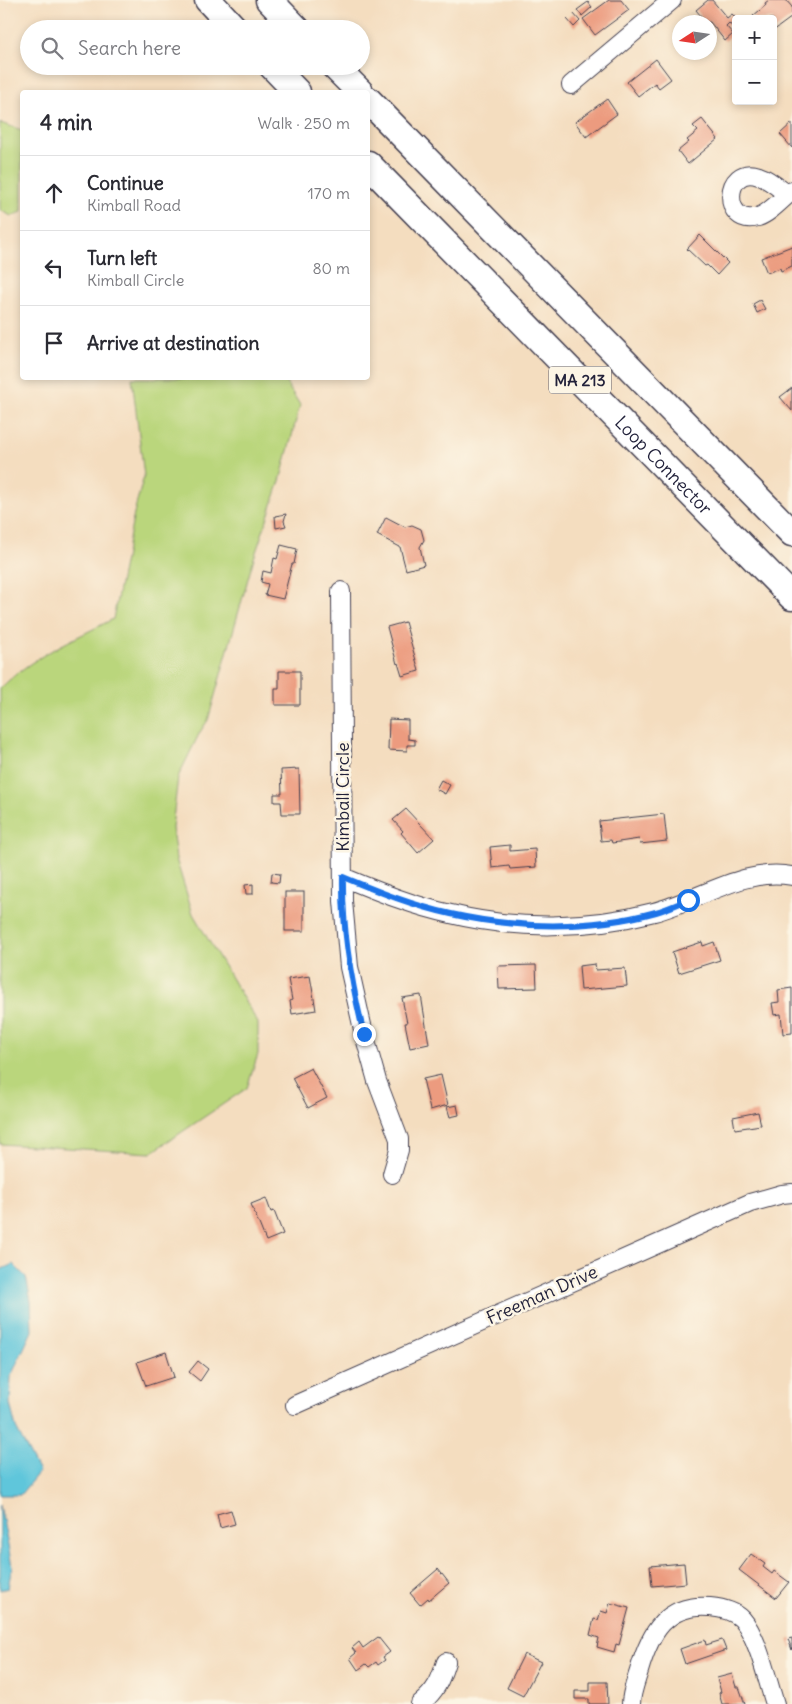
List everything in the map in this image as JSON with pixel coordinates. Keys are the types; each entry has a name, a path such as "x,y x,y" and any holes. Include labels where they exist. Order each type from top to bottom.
{"highway":[{"path":"208,0 227,20"},
{"path":"269,0 288,20"},
{"path":"281,75 296,90"},
{"path":"343,75 358,90"},
{"name":"MA 213","path":"370,102 792,533"},
{"name":"Loop Connector","path":"370,166 792,597"}],"street":[{"path":"571,85 672,0"},
{"name":"Kimball Circle","path":"341,592 345,932 355,999 375,1074 399,1139 399,1150 392,1174"},
{"path":"343,877 408,902 452,914 521,924 558,925 594,923 656,912 758,875 778,873 792,876"},
{"name":"Freeman Drive","path":"295,1405 750,1203 792,1193"},
{"path":"631,1704 644,1652 654,1632 663,1620 675,1612 691,1608 709,1607 726,1610 740,1618 751,1632 775,1704"},
{"path":"420,1704 431,1695 440,1682 446,1662"}],"green space":[{"path":"0,123 20,129 20,213 11,216 0,210"},
{"path":"132,380 284,380 300,405 280,481 253,561 208,720 178,777 172,828 176,859 193,914 258,1023 258,1054 247,1088 151,1153 0,1144 0,689 25,667 39,658 113,619 135,509 144,476"}],"water":[{"path":"13,1264 26,1277 31,1301 32,1331 11,1376 10,1404 16,1428 39,1472 20,1495 0,1495 0,1270"},
{"path":"0,1505 12,1566 8,1588 0,1590"}],"building":[{"path":"609,0 621,0 629,10 595,35 583,19"},
{"path":"708,0 712,0 727,18 733,15 732,26 729,23 726,26 732,35 725,41 717,31 717,15 700,15 696,10"},
{"path":"769,0 786,0 792,7 792,17 777,28 777,15 754,15 766,5 765,3"},
{"path":"588,2 592,7 582,16 577,10"},
{"path":"573,13 580,21 574,27 567,19"},
{"path":"656,59 671,79 659,88 655,83 638,96 627,82"},
{"path":"607,99 617,114 586,137 575,122"},
{"path":"702,119 718,139 688,164 678,151 698,131 693,126"},
{"path":"792,123 792,148 780,134"},
{"path":"700,235 728,263 717,275 687,249"},
{"path":"792,246 792,266 781,271 780,268 767,273 761,258"},
{"path":"760,300 765,309 757,313 753,304"},
{"path":"792,388 792,411 780,397"},
{"path":"286,514 284,521 286,526 276,528 275,516"},
{"path":"386,517 405,527 412,525 421,529 424,540 420,547 424,565 406,570 400,547 377,535"},
{"path":"281,545 297,549 283,599 265,595 268,584 261,582 263,571 271,573 274,558 277,559"},
{"path":"405,622 419,671 402,676 387,627"},
{"path":"279,671 300,671 300,705 275,705 275,689 279,689"},
{"path":"389,719 408,720 408,739 415,740 415,745 407,745 407,751 388,750"},
{"path":"299,769 300,814 282,814 281,802 274,802 274,794 282,794 281,770"},
{"path":"441,780 450,785 445,794 436,789"},
{"path":"406,809 434,839 418,853 393,820"},
{"path":"664,814 667,841 640,844 639,839 612,843 611,840 601,841 599,821"},
{"path":"510,845 510,851 535,849 536,867 510,869 509,866 492,868 490,847"},
{"path":"272,873 280,874 279,883 271,882"},
{"path":"253,884 253,894 246,894 245,885"},
{"path":"285,892 304,892 304,931 285,931"},
{"path":"702,942 703,946 714,942 720,960 679,973 672,952"},
{"path":"595,964 596,970 625,968 627,986 581,990 579,966"},
{"path":"536,965 537,988 499,989 498,966"},
{"path":"310,976 316,1010 292,1014 290,1001 292,1000 288,979"},
{"path":"792,988 792,1033 783,1034 781,1014 774,1015 772,1003 779,1002 778,990"},
{"path":"421,995 429,1044 410,1048 402,998"},
{"path":"311,1068 327,1098 308,1108 292,1078"},
{"path":"441,1075 448,1105 430,1110 423,1079"},
{"path":"457,1105 459,1115 450,1117 447,1107"},
{"path":"758,1112 761,1125 735,1129 733,1117"},
{"path":"266,1198 271,1212 274,1211 283,1234 266,1241 251,1204"},
{"path":"166,1352 174,1377 146,1386 137,1362"},
{"path":"198,1361 208,1369 200,1381 189,1372"},
{"path":"231,1510 235,1524 220,1528 217,1514"},
{"path":"751,1554 765,1564 763,1567 772,1574 774,1571 789,1582 776,1598 739,1570"},
{"path":"684,1563 686,1583 652,1586 650,1566"},
{"path":"438,1569 449,1583 420,1605 410,1593"},
{"path":"610,1603 629,1608 619,1645 616,1644 614,1652 597,1647 599,1638 590,1635 594,1619 598,1620 601,1611 607,1613"},
{"path":"378,1637 390,1652 383,1657 385,1660 378,1665 376,1662 369,1667 366,1664 358,1670 350,1658 356,1653 352,1648 359,1642 363,1648"},
{"path":"792,1638 792,1650 788,1639"},
{"path":"705,1640 706,1645 722,1640 726,1650 685,1664 680,1649"},
{"path":"524,1654 541,1662 523,1696 507,1688"},
{"path":"732,1674 745,1704 722,1704 717,1678"},
{"path":"590,1682 607,1682 608,1704 589,1704 589,1699 575,1699 575,1691 590,1691"}],"route":[{"path":"364,1034 349,966 345,932 343,877 408,902 452,914 521,924 558,925 594,923 656,912 688,900"}]}
